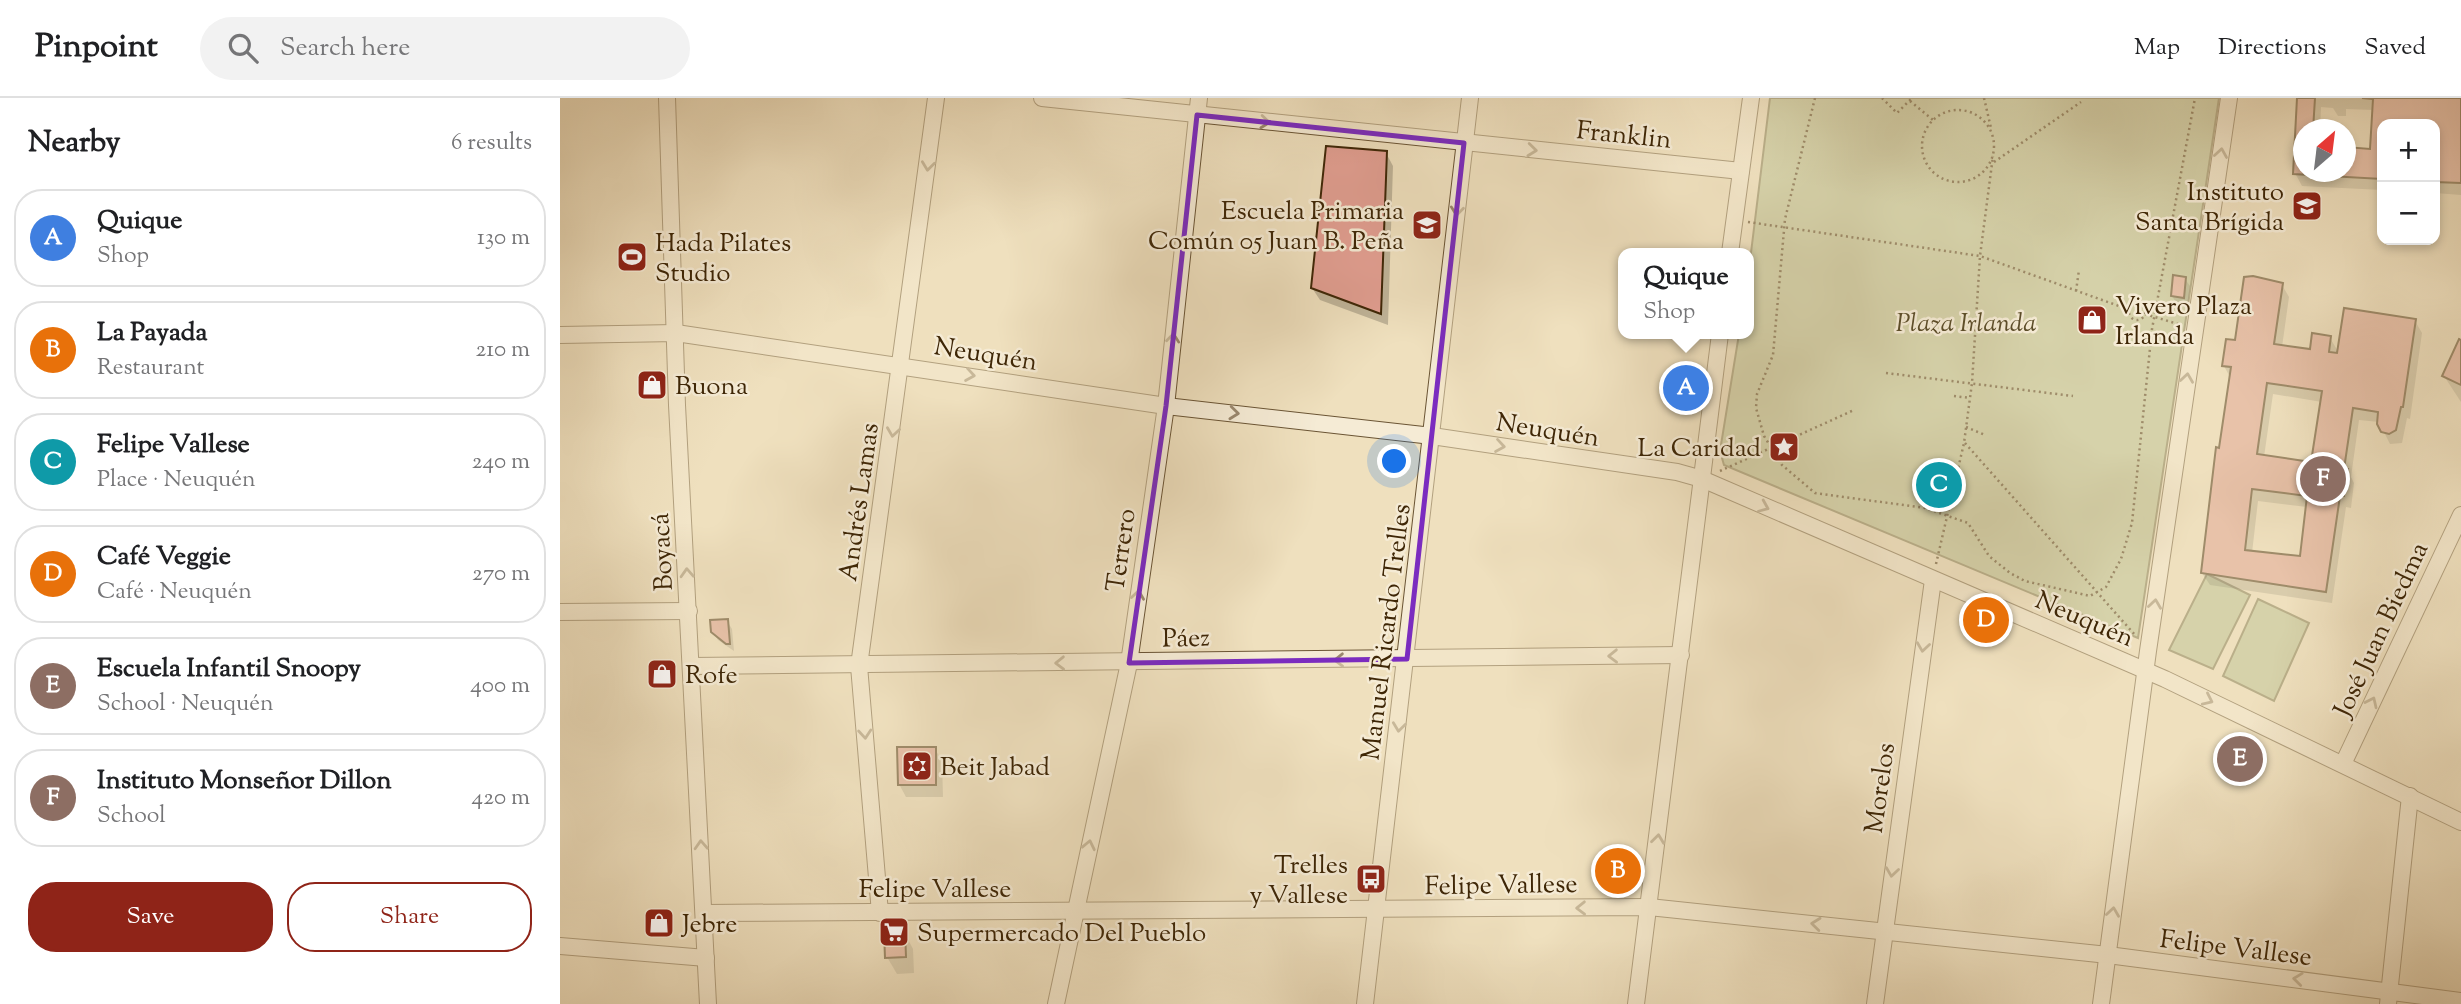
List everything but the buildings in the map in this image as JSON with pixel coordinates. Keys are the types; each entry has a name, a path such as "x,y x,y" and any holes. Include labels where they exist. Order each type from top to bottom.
{"street":[{"name":"Boyacá","path":"667,98 708,1004"},
{"name":"Andrés Lamas","path":"880,913 859,666 902,365 936,98"},
{"name":"Franklin","path":"1042,98 1741,171"},
{"name":"Terrero","path":"1056,1004 1129,663 1166,406 1199,98"},
{"name":"Manuel Ricardo Trelles","path":"1365,1004 1470,98"},
{"path":"1731,248 1751,98"},
{"path":"2101,1004 2148,650 2230,98"},
{"name":"Neuquén","path":"560,335 676,333 1166,406 1432,436 1676,472 1702,480 2146,671 2461,822"},
{"path":"1636,1004 1719,339"},
{"name":"José Juan Biedma","path":"2343,764 2461,515"},
{"name":"Morelos","path":"1875,1004 1933,580"},
{"path":"560,612 689,611"},
{"name":"Páez","path":"691,666 1129,663 1681,654"},
{"path":"2389,997 2410,796"},
{"name":"Felipe Vallese","path":"705,913 1649,907 2108,955 2389,997 2461,1001"},
{"path":"560,946 706,958"}],"path":[{"path":"1815,98 1785,228 1773,355 1756,401 1764,436 1792,476 1815,493 1925,508 1968,523 1989,556 2025,581 2090,596 2106,587 2121,559 2132,523 2154,317 2195,98"},
{"path":"1882,98 1897,113 1911,99 1933,120"},
{"path":"1933,580 1964,443 1972,383 1980,256 1993,163 1992,131 1983,98"},
{"path":"1992,131 1984,121 1968,110 1943,113 1933,120 1922,142 1926,163 1934,173 1957,182 1978,176 2081,102"},
{"path":"1987,167 1993,156"},
{"path":"1735,220 1980,256 2130,310"},
{"path":"2076,291 2079,270"},
{"path":"2130,310 2138,305 2144,309 2145,314"},
{"path":"2130,310 2130,316 2137,320 2145,314"},
{"path":"2145,314 2194,328"},
{"path":"1886,373 2073,396"},
{"path":"1954,396 1970,398"},
{"path":"1702,480 1854,410"},
{"path":"1966,428 1985,435"},
{"path":"1964,443 2148,650"}],"highlighted area":[{"path":"1197,115 1464,143 1407,659 1129,663 1166,406"}],"green space":[{"name":"Plaza Irlanda","path":"1770,98 2219,98 2138,638 1724,465 1720,451 1738,339 1754,339 1754,248 1752,248"},
{"path":"2207,574 2250,595 2213,669 2169,650"},
{"path":"2258,599 2309,623 2274,701 2223,676"}],"place":[{"name":"Instituto Santa Brígida","path":"2307,206"},
{"name":"Escuela Primaria Común 05 Juan B. Peña","path":"1427,225"},
{"name":"Hada Pilates Studio","path":"632,257"},
{"name":"Vivero Plaza Irlanda","path":"2092,320"},
{"name":"Buona","path":"652,385"},
{"name":"Quique","path":"1686,388"},
{"name":"La Caridad","path":"1784,447"},
{"name":"Instituto Monseñor Dillon","path":"2323,479"},
{"name":"Felipe Vallese","path":"1939,485"},
{"name":"Café Veggie","path":"1986,620"},
{"name":"Rofe","path":"662,674"},
{"name":"Escuela Infantil Snoopy","path":"2240,759"},
{"name":"Beit Jabad","path":"917,766"},
{"name":"La Payada","path":"1618,871"},
{"name":"Trelles y Vallese","path":"1371,879"},
{"name":"Jebre","path":"659,923"},
{"name":"Supermercado Del Pueblo","path":"894,932"}]}
